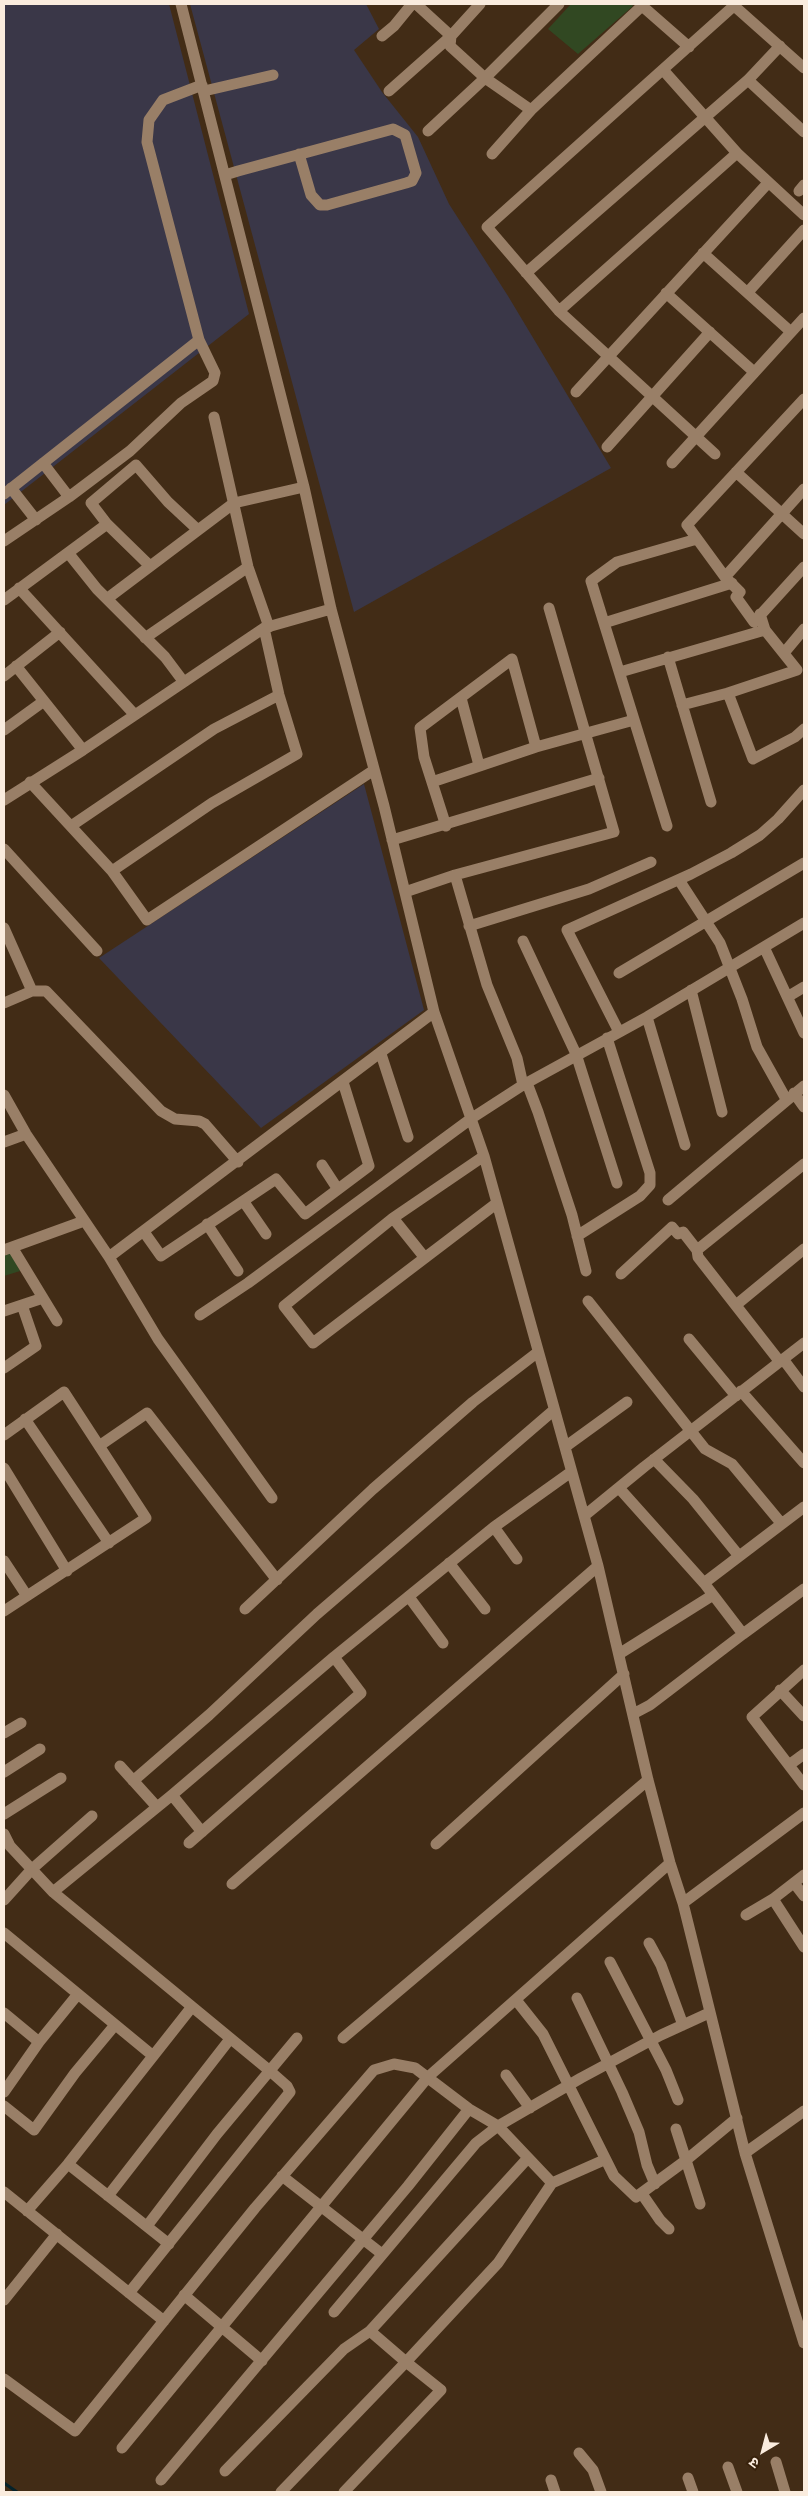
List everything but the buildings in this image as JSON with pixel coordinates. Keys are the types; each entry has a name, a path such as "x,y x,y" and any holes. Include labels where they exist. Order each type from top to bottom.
{"street":[{"path":"181,4 304,487 331,610 392,840 434,1012 484,1156 565,1447 598,1566 648,1780 670,1863 683,1903 745,2153 804,2344"},
{"path":"382,36 394,26 412,4"},
{"path":"416,4 451,36"},
{"path":"389,91 451,36 480,4"},
{"path":"428,131 485,78 559,4"},
{"path":"492,154 531,110 642,4 689,47"},
{"path":"715,454 559,311 487,227 664,71 734,4 804,68"},
{"path":"451,36 450,46 485,78 531,110"},
{"path":"526,273 748,80 780,46"},
{"path":"664,71 737,153 804,215"},
{"path":"4,541 69,497 149,435 181,403 213,381 215,373 199,340 147,142 149,120 163,100 203,88 272,75"},
{"path":"748,80 804,132"},
{"path":"225,175 300,154 397,129 405,135 416,173 412,181 327,205 320,205 311,195 300,154"},
{"path":"559,311 737,153"},
{"path":"576,392 768,183"},
{"path":"748,292 804,230"},
{"path":"703,253 791,332"},
{"path":"666,293 754,372"},
{"path":"672,463 804,318"},
{"path":"607,447 710,332"},
{"path":"36,520 7,491 199,340"},
{"path":"804,399 687,525 728,580 740,592 736,597 754,622 804,567"},
{"path":"112,871 212,804 297,754 279,696 266,627 248,567 214,416"},
{"path":"43,463 69,497"},
{"path":"150,566 107,524 90,503 136,465 168,502 198,530"},
{"path":"736,472 804,534"},
{"path":"108,598 234,503 304,487"},
{"path":"604,623 728,580 781,513 804,489"},
{"path":"4,600 69,554 107,524"},
{"path":"667,826 591,581 617,562 698,539"},
{"path":"69,554 97,590 108,598 165,657 183,681"},
{"path":"145,638 248,567"},
{"path":"19,588 134,714"},
{"path":"405,892 614,832 549,608"},
{"path":"4,800 83,750 266,627 331,610"},
{"path":"682,705 728,693 797,670 765,630 760,614"},
{"path":"784,653 804,629"},
{"path":"620,672 765,630"},
{"path":"4,676 60,632"},
{"path":"668,657 711,802"},
{"path":"446,826 424,756 420,728 512,659 536,747"},
{"path":"16,666 83,750"},
{"path":"728,693 753,759 795,737 804,729"},
{"path":"71,826 214,729 279,696"},
{"path":"461,698 479,765"},
{"path":"4,730 44,701"},
{"path":"432,782 536,747 634,720"},
{"path":"30,782 112,871 147,920 374,770"},
{"path":"392,840 446,826 599,778"},
{"path":"619,1032 568,930 642,895 679,880 760,835 778,819 804,790"},
{"path":"4,849 97,951"},
{"path":"469,926 583,892 650,862"},
{"path":"619,973 804,863"},
{"path":"456,876 487,985 517,1058 525,1084 538,1112 586,1271"},
{"path":"679,880 720,943 757,1047 790,1096 804,1107"},
{"path":"200,1315 248,1283 472,1118 576,1054 647,1017 804,923"},
{"path":"4,928 32,991"},
{"path":"523,941 576,1054 617,1183"},
{"path":"764,946 789,996 804,1033"},
{"path":"789,996 804,987"},
{"path":"691,990 722,1112"},
{"path":"4,1003 32,991 46,991 161,1111 175,1119 199,1121 205,1124 238,1162"},
{"path":"109,1257 238,1162 434,1012"},
{"path":"647,1017 685,1145"},
{"path":"577,1236 640,1196 650,1185 650,1173 607,1038"},
{"path":"381,1054 408,1136"},
{"path":"144,1232 161,1256 276,1179 305,1214 336,1188 369,1166 343,1082"},
{"path":"668,1200 804,1086"},
{"path":"4,1095 26,1134 109,1257 158,1339 272,1498"},
{"path":"4,1142 26,1134"},
{"path":"484,1156 393,1218 284,1306 313,1343 497,1203"},
{"path":"697,1250 804,1164"},
{"path":"322,1165 336,1188"},
{"path":"244,1202 266,1234"},
{"path":"393,1218 424,1258"},
{"path":"57,1321 8,1248 84,1221"},
{"path":"207,1224 238,1271"},
{"path":"621,1274 672,1227 678,1234 684,1232 697,1250 698,1257 804,1387"},
{"path":"736,1305 804,1250"},
{"path":"4,1311 43,1298"},
{"path":"588,1301 709,1453 721,1456 732,1464 781,1523"},
{"path":"4,1368 36,1346 22,1305"},
{"path":"689,1339 804,1463"},
{"path":"584,1516 654,1459 804,1343"},
{"path":"245,1609 373,1489 473,1402 538,1352"},
{"path":"4,1435 64,1392 146,1518 4,1611"},
{"path":"565,1447 627,1402"},
{"path":"133,1781 209,1715 317,1614 554,1410"},
{"path":"99,1446 147,1413 277,1580"},
{"path":"25,1419 109,1542"},
{"path":"654,1459 693,1499 739,1556"},
{"path":"4,1468 67,1571"},
{"path":"53,1892 158,1808 334,1657 494,1526 571,1472"},
{"path":"619,1488 704,1583 742,1634"},
{"path":"704,1583 804,1506"},
{"path":"494,1526 517,1559"},
{"path":"4,1562 27,1596"},
{"path":"449,1563 485,1609"},
{"path":"232,1884 598,1566"},
{"path":"634,1714 650,1705 804,1588"},
{"path":"619,1654 713,1595"},
{"path":"408,1596 443,1643"},
{"path":"189,1843 361,1693 334,1657"},
{"path":"804,1670 752,1716 804,1785"},
{"path":"436,1844 624,1674"},
{"path":"780,1690 804,1716"},
{"path":"4,1733 21,1723"},
{"path":"4,1772 40,1749"},
{"path":"789,1766 804,1754"},
{"path":"120,1766 158,1808"},
{"path":"4,1814 62,1778"},
{"path":"343,2038 648,1780"},
{"path":"172,1796 202,1832"},
{"path":"683,1903 804,1813"},
{"path":"4,1900 32,1869 92,1816"},
{"path":"4,1834 7,1847 32,1869 53,1892 191,2008 270,2071 287,2086 290,2092 129,2292"},
{"path":"122,2448 428,2077 670,1863"},
{"path":"746,1915 774,1899 804,1874"},
{"path":"794,1882 804,1896"},
{"path":"774,1899 804,1947"},
{"path":"4,1933 152,2055"},
{"path":"649,1943 664,1974 683,2024"},
{"path":"610,1962 666,2070 678,2100"},
{"path":"4,2092 39,2042 78,1994"},
{"path":"577,1998 609,2063 639,2132 647,2165 655,2184"},
{"path":"516,2000 543,2034 604,2160 614,2176 636,2197 685,2161 737,2118"},
{"path":"27,2211 68,2164 152,2055 191,2008"},
{"path":"4,2013 39,2042"},
{"path":"334,2312 476,2143 498,2126 568,2085 683,2024 709,2013"},
{"path":"4,2106 34,2130 75,2073 115,2025"},
{"path":"147,2226 297,2038"},
{"path":"108,2196 230,2039"},
{"path":"4,2379 75,2431 282,2176 374,2070 394,2064 415,2068 469,2109 498,2126 527,2159 552,2183"},
{"path":"506,2075 530,2108"},
{"path":"161,2480 229,2397 262,2361 362,2238 408,2186 469,2109"},
{"path":"745,2153 804,2111"},
{"path":"676,2129 700,2204"},
{"path":"225,2472 344,2348 370,2331 527,2159"},
{"path":"281,2492 498,2263 552,2183 604,2160"},
{"path":"68,2164 169,2244"},
{"path":"282,2176 382,2254"},
{"path":"4,2192 164,2321"},
{"path":"642,2194 660,2220 669,2229"},
{"path":"4,2300 56,2234"},
{"path":"184,2296 262,2361"},
{"path":"344,2492 441,2390 370,2331"},
{"path":"579,2453 593,2470 601,2492"},
{"path":"776,2462 785,2492"},
{"path":"728,2467 737,2492"},
{"path":"688,2478 693,2492"},
{"path":"551,2480 555,2492"}],"shaded area":[{"path":"4,4 169,4 249,314 4,505"},
{"path":"190,4 366,4 379,29 354,50 382,92 418,137 449,204 508,296 611,468 354,612"},
{"path":"364,784 424,1010 261,1128 99,958"}],"green space":[{"path":"571,4 631,4 633,6 578,54 548,29"},
{"path":"10,1252 20,1271 4,1276 4,1253"}],"waterway":[{"path":"4,2483 17,2492"}]}
